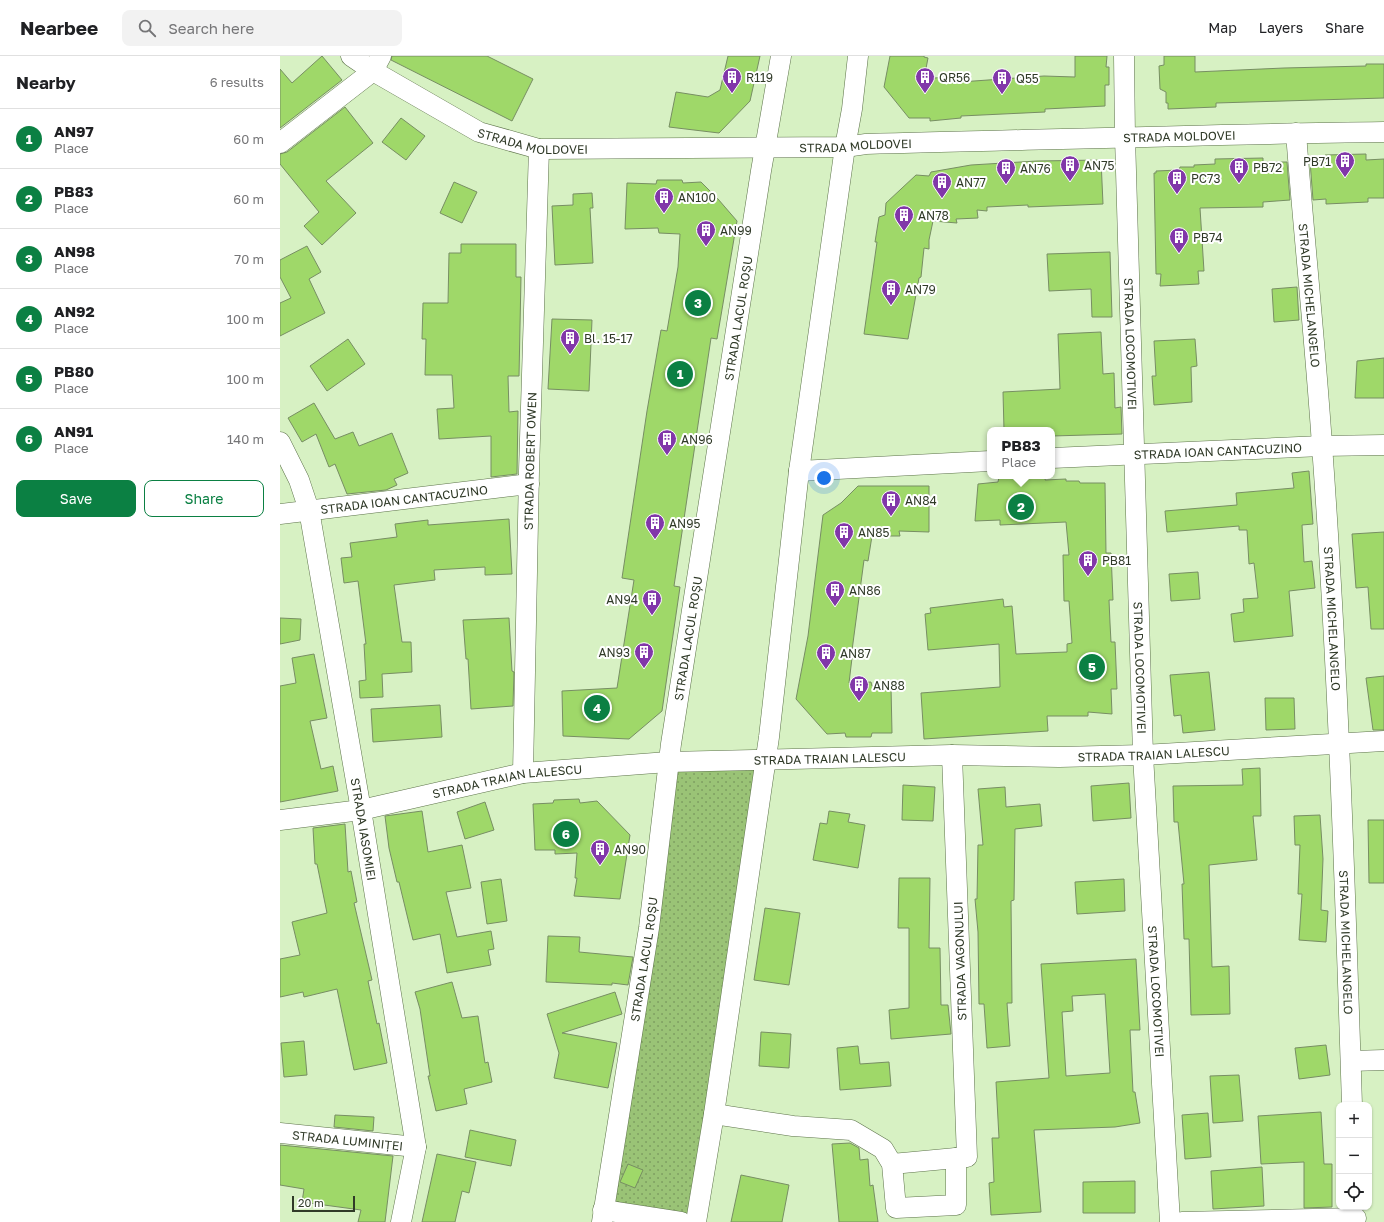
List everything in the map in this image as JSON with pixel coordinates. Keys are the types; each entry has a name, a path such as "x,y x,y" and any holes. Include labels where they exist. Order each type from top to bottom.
{"street":[{"name":"STRADA MOLDOVEI","path":"351,56 377,64 479,132 539,149 845,147 866,144 1384,132"},
{"name":"STRADA LACUL ROȘU","path":"602,1216 649,928 668,762 765,147 781,56"},
{"path":"696,1222 714,1114 765,759 799,471 845,147 852,109 858,56"},
{"name":"STRADA LOCOMOTIVEI","path":"1124,56 1125,137 1143,755 1170,1222"},
{"path":"280,143 377,64"},
{"name":"STRADA MICHELANGELO","path":"1296,133 1322,446 1339,742 1352,1102"},
{"name":"STRADA ROBERT OWEN","path":"523,773 529,484 539,149"},
{"name":"STRADA IASOMIEI","path":"280,442 299,480 309,510 361,810 416,1148 401,1222"},
{"name":"STRADA IOAN CANTACUZINO","path":"1055,458 1322,446 1384,445"},
{"path":"799,471 987,461"},
{"name":"STRADA IOAN CANTACUZINO","path":"280,514 529,484"},
{"name":"STRADA TRAIAN LALESCU","path":"280,820 361,810 523,773 668,762 952,755 1059,757 1143,755 1384,740"},
{"name":"STRADA VAGONULUI","path":"952,755 967,1157 956,1158"},
{"path":"1351,1061 1384,1060"},
{"path":"714,1114 793,1126 851,1130 883,1149 892,1164 896,1208 956,1205 956,1158 892,1164"},
{"name":"STRADA LUMINIȚEI","path":"280,1133 416,1148"},
{"path":"602,1216 681,1222"},
{"path":"1182,1222 1356,1216"}],"green space":[{"path":"765,759 696,1222 603,1210 668,762"}],"building":[{"path":"322,56 342,80 280,128 280,69 292,83"},
{"path":"392,56 487,56 533,79 512,121 391,60"},
{"name":"R119","path":"728,56 760,56 750,101 719,133 669,127 676,92 708,97 720,90"},
{"path":"890,56 924,56 928,58 924,79 946,77 946,83 1044,76 1075,77 1075,56 1107,56 1106,67 1109,67 1109,85 1105,85 1105,106 1045,109 1045,112 961,116 961,118 930,121 930,118 909,118 884,87"},
{"path":"1164,56 1195,56 1195,72 1366,66 1366,64 1384,64 1384,98 1216,103 1216,107 1168,109 1168,103 1166,103 1166,92 1160,89 1159,66 1164,65"},
{"path":"345,107 373,143 326,181 356,213 322,245 304,226 319,212 280,164 280,154 287,152"},
{"path":"401,118 425,136 406,160 382,142"},
{"name":"PB71","path":"1366,154 1366,160 1384,159 1384,198 1368,198 1368,202 1326,204 1326,199 1313,200 1310,161 1325,160 1325,155"},
{"path":"1263,158 1263,162 1287,162 1290,200 1263,202 1263,207 1200,208 1204,271 1198,271 1199,284 1160,286 1161,274 1156,274 1154,173 1156,173 1156,171 1179,170 1180,167 1215,164 1215,159"},
{"path":"1101,160 1103,204 987,207 987,211 977,210 978,218 956,219 957,223 933,221 929,240 929,249 924,248 921,277 919,278 908,339 864,334 879,217 885,215 886,203 916,175 929,176 931,172 971,165 1037,161"},
{"path":"657,180 682,180 683,183 701,182 737,221 717,339 711,338 674,586 680,587 662,711 629,739 563,736 562,691 617,688 634,580 622,578 647,411 661,330 667,331 678,267 680,234 659,233 658,228 625,229 627,183 656,184"},
{"path":"454,182 477,192 462,223 440,213"},
{"path":"592,193 593,208 590,208 593,263 555,265 552,206 573,205 573,194"},
{"path":"461,244 516,244 516,277 521,277 519,376 508,376 509,412 518,411 517,474 491,477 491,436 439,439 437,409 454,408 452,375 425,375 426,339 422,339 423,303 448,303 449,253 461,253"},
{"path":"307,246 321,272 309,279 325,313 280,336 280,303 291,298 280,277 280,260"},
{"path":"1110,252 1112,317 1092,317 1091,289 1049,291 1047,254"},
{"path":"1297,287 1299,320 1274,322 1272,289"},
{"name":"Bl. 15-17","path":"552,319 592,320 589,391 548,389"},
{"path":"1101,332 1103,374 1114,373 1115,408 1121,407 1122,434 1055,436 1055,427 1004,427 1003,392 1060,389 1058,334"},
{"path":"348,339 365,364 327,391 310,366"},
{"path":"1195,339 1197,366 1191,367 1192,402 1154,405 1152,376 1156,376 1154,341"},
{"path":"1384,358 1384,398 1355,398 1357,361"},
{"path":"314,403 335,439 353,432 359,446 392,433 408,473 394,479 397,485 386,490 347,494 335,464 329,467 316,434 302,442 288,418"},
{"path":"1309,471 1313,524 1302,525 1304,562 1312,561 1315,588 1289,591 1293,636 1234,642 1231,614 1244,612 1243,599 1258,598 1254,563 1249,564 1247,530 1239,530 1239,526 1167,532 1165,511 1237,505 1236,493 1294,488 1292,473"},
{"path":"999,479 1066,479 1066,481 1079,481 1080,483 1105,483 1106,553 1111,553 1113,600 1109,600 1111,642 1115,642 1117,689 1111,689 1112,714 1088,712 1088,716 1047,716 1048,731 924,739 921,693 1000,687 999,644 928,650 925,614 931,613 930,608 1003,599 1004,607 1012,606 1016,654 1067,652 1067,644 1072,643 1069,601 1064,601 1063,555 1069,555 1066,522 1000,525 1000,520 975,521 978,484 998,482"},
{"path":"858,486 929,486 929,532 899,531 900,536 872,536 868,561 864,560 849,683 871,682 872,686 891,687 892,733 872,733 871,737 846,737 845,733 827,734 796,699 808,636 823,515 841,503"},
{"path":"509,519 512,574 485,575 485,567 434,570 435,580 394,585 402,642 411,642 412,672 382,674 383,697 360,698 359,681 366,680 364,644 366,644 358,581 344,583 341,558 352,557 350,543 397,537 395,524 428,520 428,525"},
{"path":"1384,532 1384,629 1371,629 1368,587 1356,588 1352,534"},
{"path":"1198,572 1200,599 1171,601 1169,574"},
{"path":"280,618 301,619 300,640 280,644"},
{"path":"509,618 512,671 514,672 513,706 471,709 468,659 466,659 463,620"},
{"path":"314,654 327,718 310,721 321,769 333,766 338,791 280,802 280,686 296,683 292,658"},
{"path":"1209,672 1215,730 1183,733 1181,715 1174,716 1170,675"},
{"path":"1384,676 1384,730 1373,730 1366,678"},
{"path":"1265,698 1294,698 1295,729 1266,730"},
{"path":"440,705 442,737 373,742 371,709"},
{"path":"1260,768 1261,816 1253,816 1257,860 1209,865 1212,967 1229,966 1230,1014 1191,1015 1189,939 1184,939 1182,884 1184,884 1178,822 1174,822 1173,786 1243,785 1242,769"},
{"path":"1129,783 1131,818 1093,821 1091,786"},
{"path":"903,785 935,787 933,821 902,820"},
{"path":"1005,787 1006,807 1040,804 1042,826 1015,829 1014,900 1011,901 1012,1003 1007,1003 1010,1046 987,1048 984,1004 979,1004 978,932 975,899 977,899 978,845 983,845 978,789"},
{"path":"579,799 580,803 597,801 630,835 620,899 574,896 577,878 575,878 577,853 555,854 555,850 535,850 533,804 553,803 554,800"},
{"path":"485,802 494,830 465,839 457,812"},
{"path":"422,811 428,852 462,845 471,888 446,892 457,937 491,931 494,949 488,950 491,965 447,973 440,934 413,940 389,848 385,816"},
{"path":"829,811 850,814 848,822 865,825 858,868 813,860 820,823 827,824"},
{"path":"1320,815 1323,859 1321,910 1328,911 1326,942 1299,940 1302,894 1298,894 1300,845 1295,845 1294,816"},
{"path":"1368,820 1384,820 1384,883 1369,883"},
{"path":"345,824 348,872 351,871 357,902 354,903 372,980 368,981 377,1024 379,1023 387,1063 354,1070 337,989 304,997 303,992 280,997 280,959 300,955 292,922 327,913 317,864 315,864 313,828"},
{"path":"899,878 930,878 929,948 940,948 941,1005 948,1005 951,1034 891,1039 889,1010 909,1008 909,928 898,928"},
{"path":"501,879 507,921 487,924 481,882"},
{"path":"1124,879 1125,911 1077,914 1075,882"},
{"path":"765,908 800,913 789,985 754,980"},
{"path":"548,936 580,937 579,952 633,957 628,985 612,983 612,985 546,982"},
{"path":"1136,959 1140,1030 1130,1030 1133,1092 1135,1092 1140,1123 1115,1127 1034,1130 1041,1212 991,1215 989,1183 994,1182 992,1138 999,1138 996,1082 1049,1078 1041,964","holes":["1105,994 1110,1073 1066,1076 1062,1012 1073,1011 1072,996"]},
{"path":"452,982 462,1018 478,1016 485,1063 488,1062 492,1082 464,1089 467,1104 436,1111 428,1076 430,1076 420,1009 415,992"},
{"path":"615,992 622,1014 562,1033 617,1043 608,1088 554,1078 559,1053 547,1014"},
{"path":"761,1032 791,1034 789,1068 759,1066"},
{"path":"304,1041 307,1075 284,1077 281,1043"},
{"path":"1326,1045 1330,1075 1299,1079 1295,1048"},
{"path":"858,1046 860,1064 889,1062 891,1086 840,1090 837,1048"},
{"path":"1239,1075 1243,1121 1213,1123 1210,1076"},
{"path":"1321,1112 1324,1164 1332,1164 1332,1207 1304,1208 1304,1162 1261,1164 1258,1116"},
{"path":"1208,1113 1211,1157 1185,1159 1182,1115"},
{"path":"335,1115 374,1117 373,1131 334,1127"},
{"path":"470,1130 516,1140 511,1166 465,1157"},
{"path":"850,1143 859,1148 860,1160 868,1159 870,1186 873,1185 878,1222 839,1222 832,1144"},
{"path":"280,1145 393,1156 385,1222 358,1222 361,1210 302,1202 304,1189 280,1185"},
{"path":"437,1154 476,1162 469,1193 462,1191 455,1222 422,1222"},
{"path":"628,1164 643,1170 635,1188 620,1182"},
{"path":"1262,1167 1264,1206 1213,1209 1211,1171"},
{"path":"741,1175 789,1185 782,1222 731,1222"},
{"path":"1135,1181 1135,1213 1083,1213 1083,1182"}],"place":[{"name":"R119","path":"732,94"},
{"name":"QR56","path":"925,94"},
{"name":"Q55","path":"1002,95"},
{"name":"PB71","path":"1345,178"},
{"name":"AN75","path":"1070,182"},
{"name":"PB72","path":"1239,184"},
{"name":"AN76","path":"1006,185"},
{"name":"PC73","path":"1177,195"},
{"name":"AN77","path":"942,199"},
{"name":"AN100","path":"664,214"},
{"name":"AN78","path":"904,232"},
{"name":"AN99","path":"706,247"},
{"name":"PB74","path":"1179,254"},
{"name":"AN98","path":"698,303"},
{"name":"AN79","path":"891,306"},
{"name":"Bl. 15-17","path":"570,355"},
{"name":"AN97","path":"680,374"},
{"name":"AN96","path":"667,456"},
{"name":"PB83","path":"1021,507"},
{"name":"AN84","path":"891,517"},
{"name":"AN95","path":"655,540"},
{"name":"AN85","path":"844,549"},
{"name":"PB81","path":"1088,577"},
{"name":"AN86","path":"835,607"},
{"name":"AN94","path":"652,616"},
{"name":"PB80","path":"1092,667"},
{"name":"AN93","path":"644,669"},
{"name":"AN87","path":"826,670"},
{"name":"AN88","path":"859,702"},
{"name":"AN92","path":"597,708"},
{"name":"AN91","path":"566,834"},
{"name":"AN90","path":"600,866"}]}
